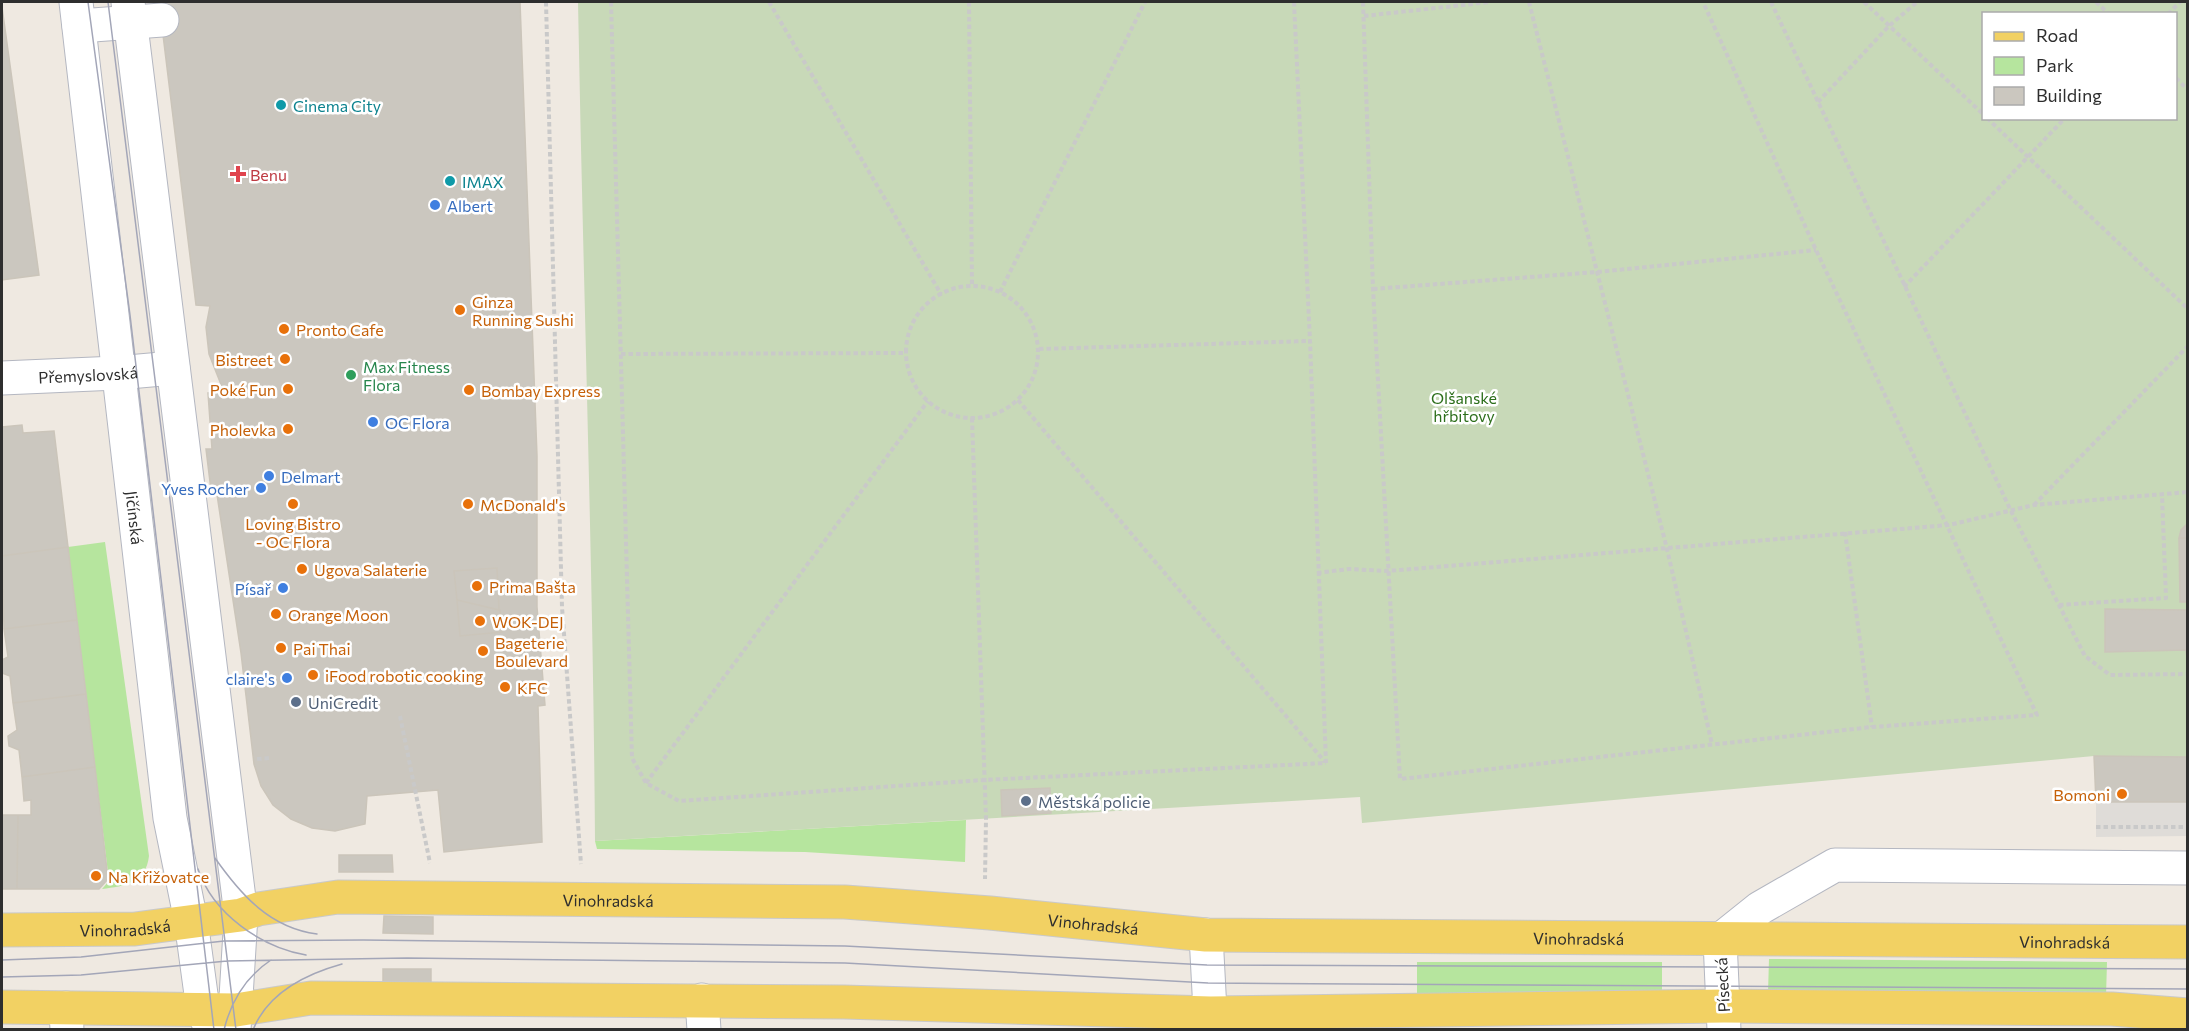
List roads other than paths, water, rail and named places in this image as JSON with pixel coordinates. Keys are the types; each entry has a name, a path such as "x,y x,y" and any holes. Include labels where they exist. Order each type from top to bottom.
{"main road":[{"name":"Vinohradská","path":"2,930 135,929 241,915 258,909 338,897 845,902 990,913 1206,935 2187,942"},
{"path":"2,1007 67,1019 221,1019 312,998 703,1015 844,1002 1210,1021 1724,1018 2112,1009 2187,1015"}],"street":[{"path":"77,14 140,14 173,368 241,915 221,1019"},
{"name":"Jičínská","path":"77,14 170,818 191,921 221,1019"},
{"name":"Přemyslovská","path":"2,378 173,368"},
{"path":"1720,940 1760,908 1835,865 2187,868"},
{"path":"1206,935 1210,1021"},
{"name":"Písecká","path":"1720,940 1724,1018"}],"tram line":[{"path":"88,2 130,315 214,1030"},
{"path":"108,2 236,1030"},
{"path":"215,858 235,885 258,908 285,925 317,934"},
{"path":"198,869 215,900 241,926 272,945 306,955"},
{"path":"2,960 81,957 224,941 363,940 845,946 1207,965 2188,969"},
{"path":"2,977 81,975 227,961 407,958 845,963 1208,983 2188,989"},
{"path":"224,1030 241,990 262,966 271,960"},
{"path":"253,1030 268,1005 290,986 315,973 342,964"}],"place":[{"name":"Cinema City","path":"281,105"},
{"name":"Benu","path":"238,174"},
{"name":"IMAX","path":"450,181"},
{"name":"Albert","path":"435,205"},
{"name":"Ginza Running Sushi","path":"460,310"},
{"name":"Pronto Cafe","path":"284,329"},
{"name":"Bistreet","path":"285,359"},
{"name":"Max Fitness Flora","path":"351,375"},
{"name":"Poké Fun","path":"288,389"},
{"name":"Bombay Express","path":"469,390"},
{"name":"OC Flora","path":"373,422"},
{"name":"Pholevka","path":"288,429"},
{"name":"Delmart","path":"269,476"},
{"name":"Yves Rocher","path":"261,488"},
{"name":"Loving Bistro - OC Flora","path":"293,504"},
{"name":"McDonald's","path":"468,504"},
{"name":"Ugova Salaterie","path":"302,569"},
{"name":"Prima Bašta","path":"477,586"},
{"name":"Písař","path":"283,588"},
{"name":"Orange Moon","path":"276,614"},
{"name":"WOK-DEJ","path":"480,621"},
{"name":"Pai Thai","path":"281,648"},
{"name":"Bageterie Boulevard","path":"483,651"},
{"name":"iFood robotic cooking","path":"313,675"},
{"name":"claire's","path":"287,678"},
{"name":"KFC","path":"505,687"},
{"name":"UniCredit","path":"296,702"},
{"name":"Bomoni","path":"2122,794"},
{"name":"Městská policie","path":"1026,801"},
{"name":"Na Křižovatce","path":"96,876"}],"park label":[{"name":"Olšanské hřbitovy","path":"1464,406"}]}
